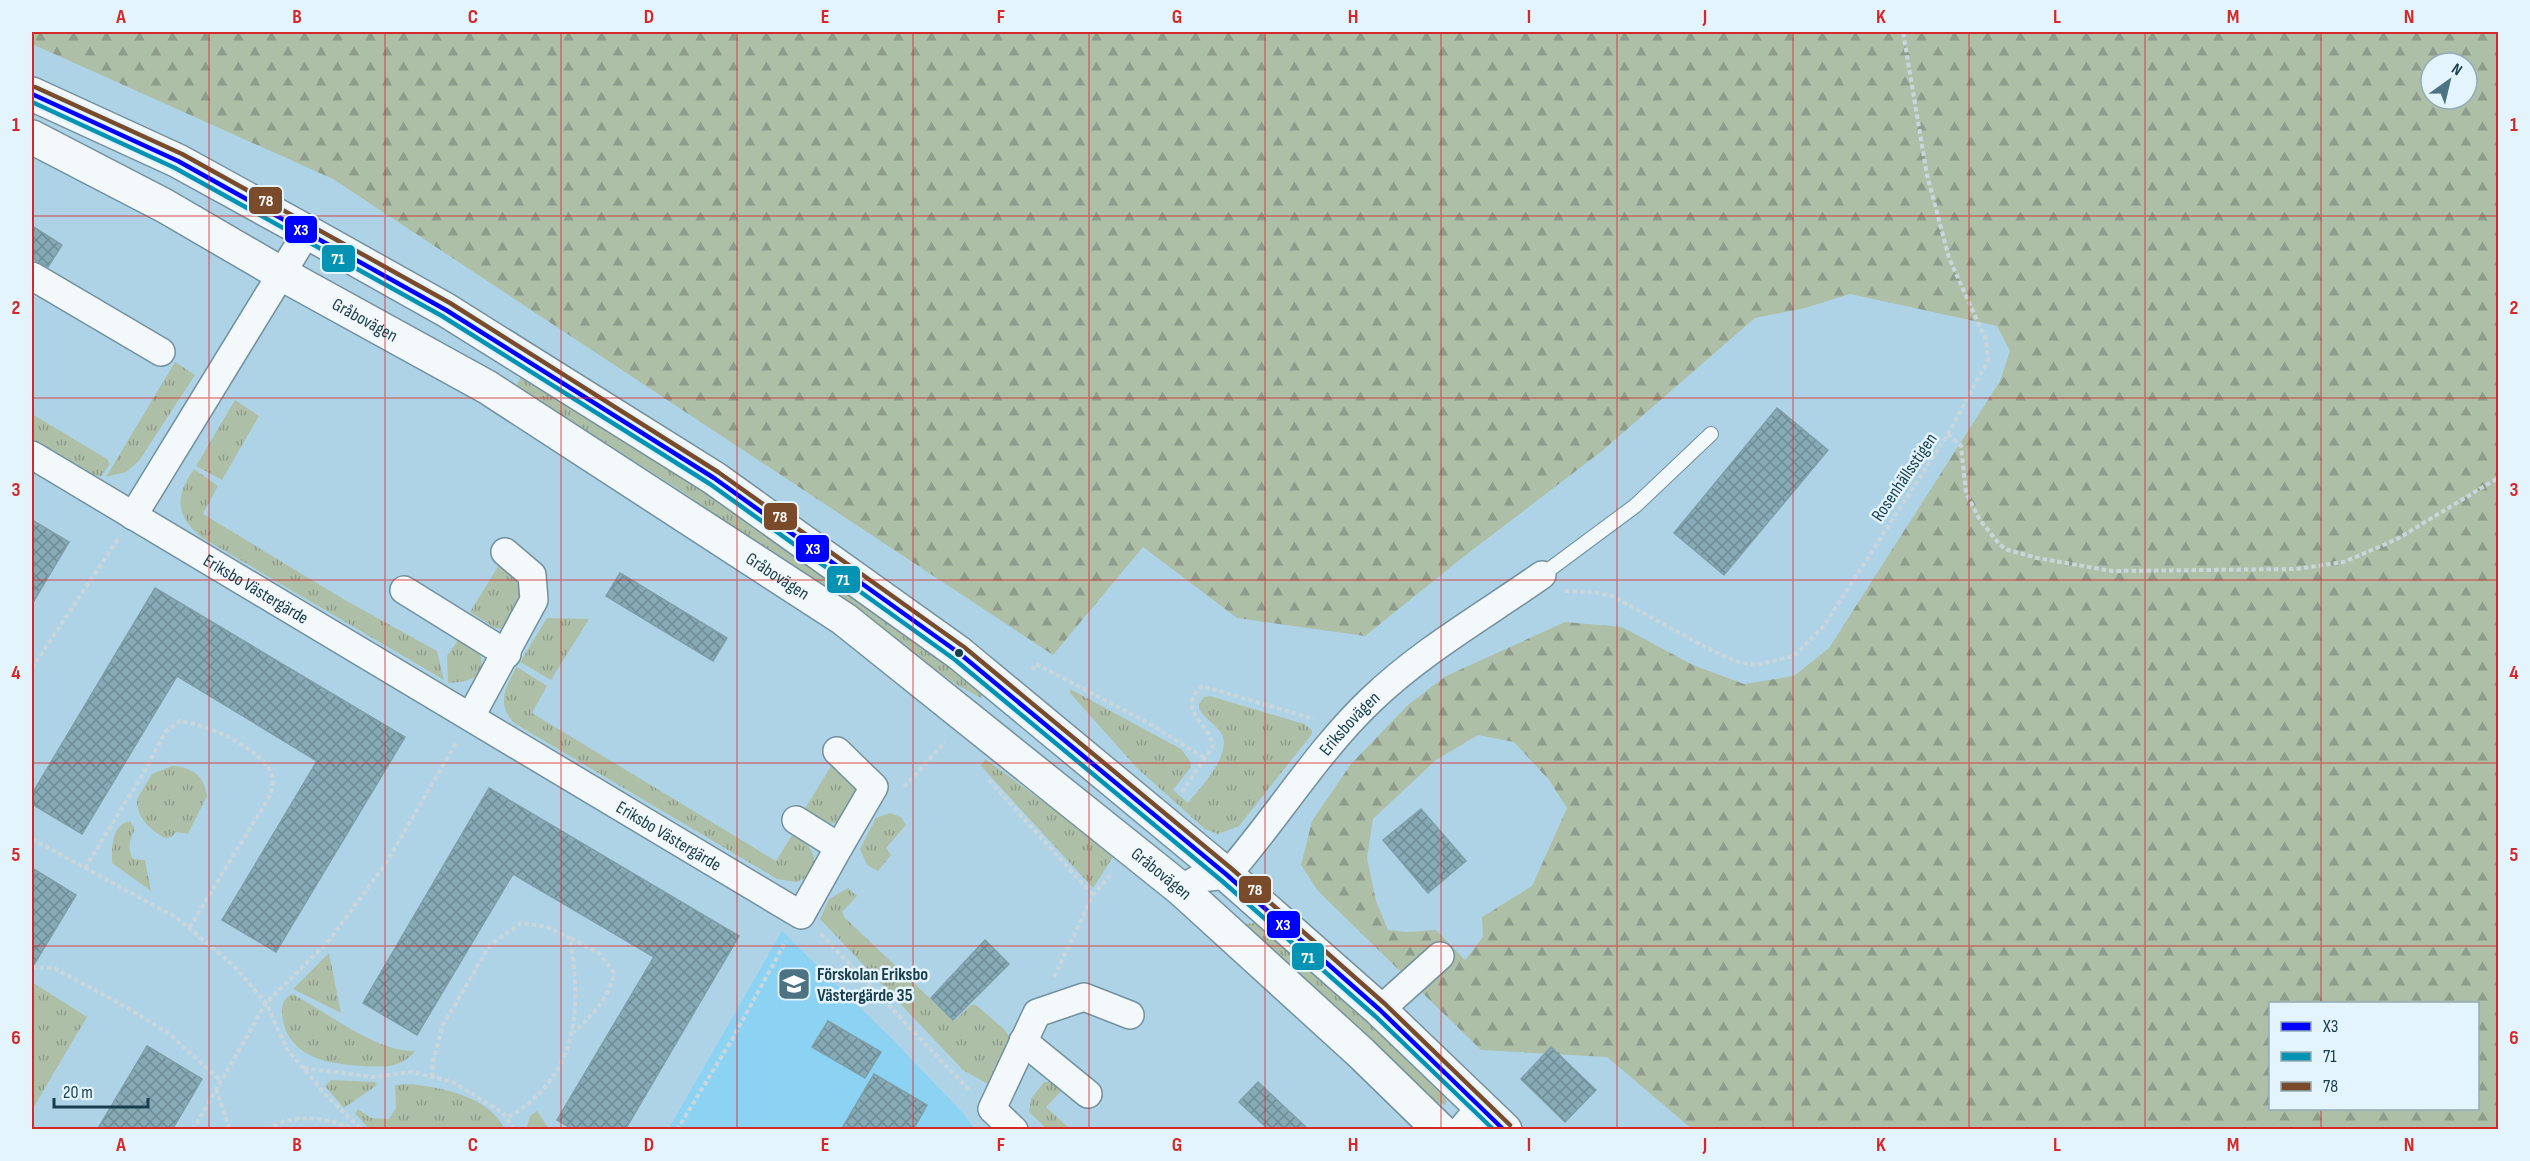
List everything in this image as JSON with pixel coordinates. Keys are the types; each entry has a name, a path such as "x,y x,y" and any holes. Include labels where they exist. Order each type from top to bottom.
{"main road":[{"path":"32,94 178,161 456,316 742,497 959,653 1227,875 1380,1010 1505,1130"},
{"name":"Gråbovägen","path":"32,137 165,206 280,273 487,387 844,619 1182,889 1361,1053 1440,1130"}],"street":[{"path":"133,516 280,273 308,232"},
{"path":"32,276 161,352"},
{"name":"Eriksbo Västergärde","path":"32,455 801,915"},
{"path":"471,716 507,654 534,600 532,575 505,552"},
{"name":"Eriksbovägen","path":"1227,875 1341,732 1372,698 1419,660 1542,575"},
{"path":"404,590 507,654"},
{"path":"801,915 874,788 837,751"},
{"path":"796,820 839,847"},
{"path":"1182,889 1200,878 1227,875"},
{"path":"1380,1010 1440,956"},
{"path":"1014,1130 992,1110 1037,1013 1084,997 1130,1016"},
{"path":"1023,1041 1088,1094"},
{"path":"1461,1130 1482,1106"}],"lane":[{"path":"1542,575 1635,506 1712,434"}],"path":[{"name":"Rosenhällsstigen","path":"1542,575 1566,592 1593,592 1612,596 1711,650 1738,662 1756,665 1794,656 1823,627 1948,434 1988,360 1986,340 1949,258 1928,175 1904,32"},
{"path":"1948,434 1961,446 1966,493 1980,520 2000,544 2037,558 2112,571 2296,569 2344,562 2397,539 2499,478"},
{"path":"32,668 133,516"},
{"path":"1032,670 1036,664 1152,725 1206,759"},
{"path":"1182,792 1213,746 1211,735 1195,717 1192,706 1196,693 1202,686 1303,714 1341,732"},
{"path":"193,1130 266,1003 327,943 386,863 471,716"},
{"path":"85,868 166,732 180,721 198,723 225,736 262,760 273,776 271,794 189,928"},
{"path":"921,770 936,753"},
{"path":"987,777 1093,895"},
{"path":"32,839 177,918 233,964 266,1003 287,1049 362,1130"},
{"path":"1037,1013 1093,895 1115,869"},
{"path":"677,1130 731,1041 801,915 877,991 959,1082 992,1110"},
{"path":"432,1077 433,1061 443,1024 490,945 520,923 547,927 570,938 600,954 614,973 610,990 598,1010 574,1032"},
{"path":"507,1118 528,1106 556,1076 574,1032 577,980 570,938"},
{"path":"32,967 54,968 126,1007 168,1033 220,1081"},
{"path":"303,1068 373,1077 412,1072 453,1082 503,1113 515,1130"},
{"path":"216,1089 230,1130"},
{"path":"267,1130 280,1120 306,1118 339,1123 355,1130"}],"shaded area":[{"name":"Förskolan Eriksbo Västergärde 35","path":"782,931 891,1038 961,1111 975,1129 668,1130"}],"green space":[{"path":"32,32 2498,32 2498,1129 1692,1129 1607,1057 1481,1050 1318,891 1301,865 1312,821 1351,764 1408,705 1446,676 1565,622 1622,627 1693,665 1744,684 1794,676 1829,648 2000,381 2010,351 1997,326 1850,294 1805,308 1755,318 1602,451 1365,636 1237,618 1143,547 1053,655 333,179 32,44","holes":["1478,735 1514,742 1549,780 1567,808 1532,886 1482,917 1483,937 1465,960 1436,930 1406,932 1388,930 1376,901 1367,858 1373,819 1436,760"]},
{"path":"175,362 195,375 139,461 126,472 106,477"},
{"path":"523,374 757,524 985,692 981,698 957,685 683,492 516,386"},
{"path":"235,400 259,416 222,480 196,466"},
{"path":"32,414 107,459 110,464 101,477 32,438"},
{"path":"194,469 218,486 203,514 345,600 437,651 444,680 201,537 186,521 181,505 183,488"},
{"path":"499,565 515,576 522,597 512,621 502,629 495,628 470,612"},
{"path":"547,618 589,619 551,680 520,662"},
{"path":"461,636 478,648 482,665 480,671 471,679 448,683 447,656"},
{"path":"517,667 547,686 532,713 776,861 794,832 811,850 814,862 810,875 797,882 777,879 514,723 505,709 504,695"},
{"path":"1070,689 1181,749 1190,761 1191,767 1173,790 1188,803 1214,770 1223,750 1224,741 1221,733 1199,709 1199,704 1204,697 1210,696 1304,724 1312,730 1312,734 1239,826 1218,834 1205,829 1137,768 1070,693"},
{"path":"985,759 1115,854 1093,888 981,766"},
{"path":"833,763 855,784 855,790 850,808 842,818 832,824 804,810"},
{"path":"172,766 191,770 196,774 203,783 207,796 188,834 176,832 172,837 165,838 154,831 141,817 137,799 152,774"},
{"path":"890,813 901,817 906,825 886,848 891,855 878,871 867,865 860,849 876,818"},
{"path":"130,821 135,829 130,843 131,854 133,859 145,860 151,891 112,863 116,832 124,823"},
{"path":"848,888 857,896 842,912 845,918 954,1021 971,1005 976,1005 1004,1029 1011,1039 993,1087 963,1070 820,919 829,899"},
{"path":"1257,920 1370,1018 1440,1091 1447,1101 1445,1105 1436,1102 1243,924 1255,923"},
{"path":"329,953 341,1013 293,989"},
{"path":"32,982 87,1017 32,1110"},
{"path":"292,994 368,1038 400,1050 415,1051 404,1061 391,1066 334,1063 310,1055 299,1048 285,1028 282,1007 285,999"},
{"path":"331,1080 375,1082 377,1085 344,1108 325,1086"},
{"path":"1044,1082 1055,1082 1064,1088 1046,1107 1070,1129 1047,1129 1029,1112 1031,1099"},
{"path":"410,1084 450,1091 476,1101 488,1109 505,1129 369,1129 355,1113 358,1109 371,1118 389,1119 396,1108 395,1085"},
{"path":"537,1111 549,1129 526,1129 530,1116"}],"building":[{"path":"32,226 62,245 48,267 32,258"},
{"path":"1777,408 1828,450 1724,575 1674,533"},
{"path":"32,520 69,542 32,604"},
{"path":"620,573 727,638 713,661 606,596"},
{"path":"155,588 405,737 276,952 222,920 317,761 177,676 82,834 32,804 32,794"},
{"path":"489,788 739,936 625,1130 574,1130 557,1120 654,957 513,874 417,1035 363,1003"},
{"path":"1421,809 1466,861 1428,893 1383,840"},
{"path":"32,868 76,895 32,968"},
{"path":"985,940 1009,964 953,1020 931,998"},
{"path":"828,1021 881,1052 865,1078 812,1047"},
{"path":"147,1046 202,1079 172,1130 97,1130"},
{"path":"1551,1047 1596,1090 1565,1122 1521,1079"},
{"path":"874,1074 927,1105 913,1130 841,1130"},
{"path":"1258,1082 1309,1130 1269,1130 1239,1102"}],"transit line":[{"name":"78","path":"35,87 182,154 450,303 718,472 964,647 1232,869 1385,1004 1510,1125"},
{"name":"X3","path":"32,94 178,161 446,310 714,478 959,653 1227,875 1380,1010 1504,1130"},
{"name":"71","path":"32,102 175,168 442,316 710,484 954,659 1222,881 1375,1016 1494,1130"}],"place":[{"name":"Förskolan Eriksbo Västergärde 35","path":"794,984"}]}
